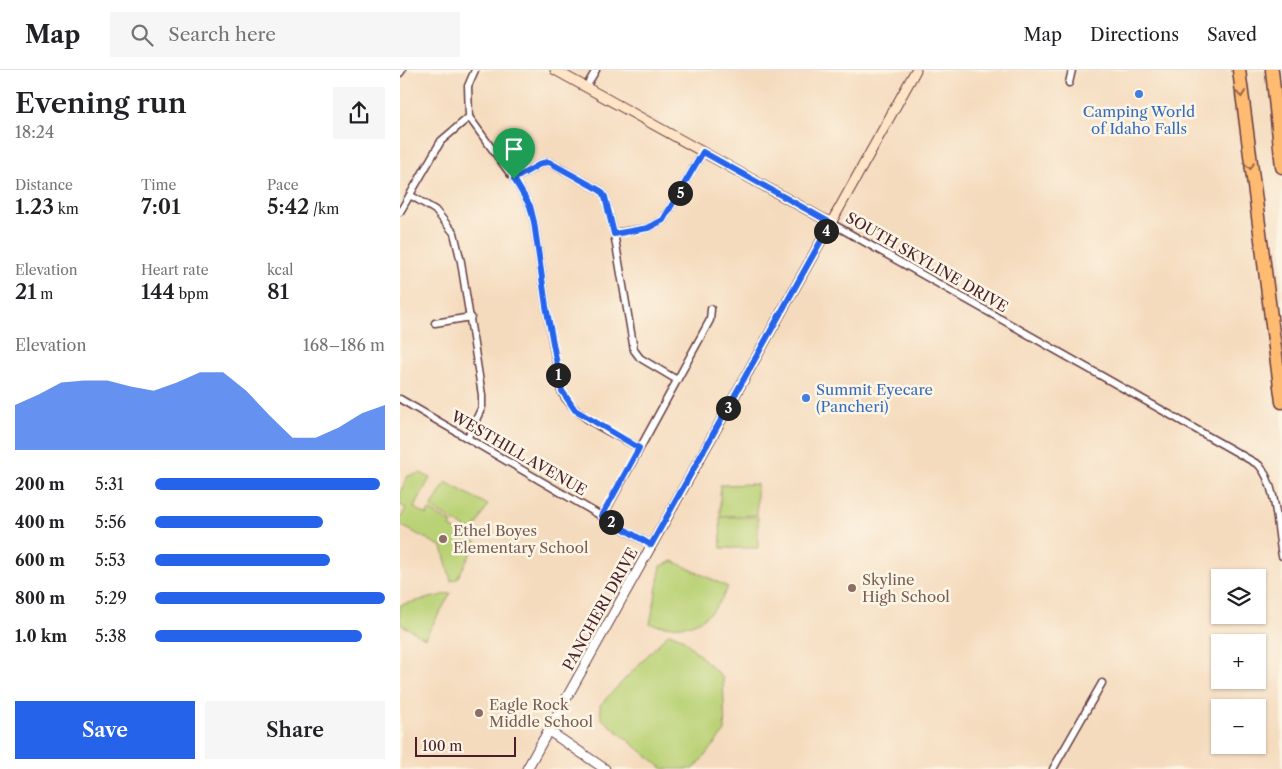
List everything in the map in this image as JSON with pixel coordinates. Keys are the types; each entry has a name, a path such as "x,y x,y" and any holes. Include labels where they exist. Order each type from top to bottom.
{"highway":[{"path":"1239,70 1282,402"},
{"path":"1272,70 1282,167"}],"main road":[{"name":"SOUTH SKYLINE DRIVE","path":"555,70 831,223"},
{"name":"PANCHERI DRIVE","path":"831,223 916,70"}],"street":[{"path":"475,70 468,86 469,117 514,179 530,206 562,391 575,410 639,448"},
{"path":"586,87 596,70"},
{"path":"1069,83 1072,70"},
{"path":"400,212 441,141 469,117"},
{"path":"614,234 648,228 663,220 703,152"},
{"path":"514,179 542,163 549,162 601,191 605,197 614,234 634,350 640,358 677,380"},
{"path":"410,195 435,210 454,233 470,317 482,407 468,437"},
{"name":"SOUTH SKYLINE DRIVE","path":"831,223 1258,465 1266,474 1271,488 1282,556"},
{"name":"PANCHERI DRIVE","path":"527,769 831,223"},
{"path":"602,516 710,320 711,309"},
{"path":"435,323 470,317"},
{"name":"WESTHILL AVENUE","path":"400,399 651,545"},
{"path":"1054,769 1102,683"},
{"path":"549,731 602,768"}],"green space":[{"path":"421,473 430,478 414,508 427,515 429,510 452,523 450,527 477,542 457,579 451,581 442,547 400,525 400,519 406,508 400,505 400,492 408,476"},
{"path":"446,482 488,505 473,532 431,508"},
{"path":"757,484 757,515 720,516 720,485"},
{"path":"720,517 758,517 758,548 721,548"},
{"path":"673,561 728,587 714,609 697,622 676,626 650,624 661,566"},
{"path":"451,593 425,638 400,624 400,605"},
{"path":"669,633 682,638 723,678 725,731 694,769 663,769 601,718 600,705"}],"place":[{"name":"Camping World of Idaho Falls","path":"1139,94"},
{"name":"Summit Eyecare (Pancheri)","path":"806,398"},
{"name":"Ethel Boyes Elementary School","path":"443,539"},
{"name":"Skyline High School","path":"852,588"},
{"name":"Eagle Rock Middle School","path":"479,713"}],"route":[{"path":"703,152 831,223 651,545 602,516 639,448 575,410 565,398 562,391 546,306 534,222 530,206 514,179 542,163 549,162 601,191 605,197 614,234 648,228 663,220 703,152"}]}
